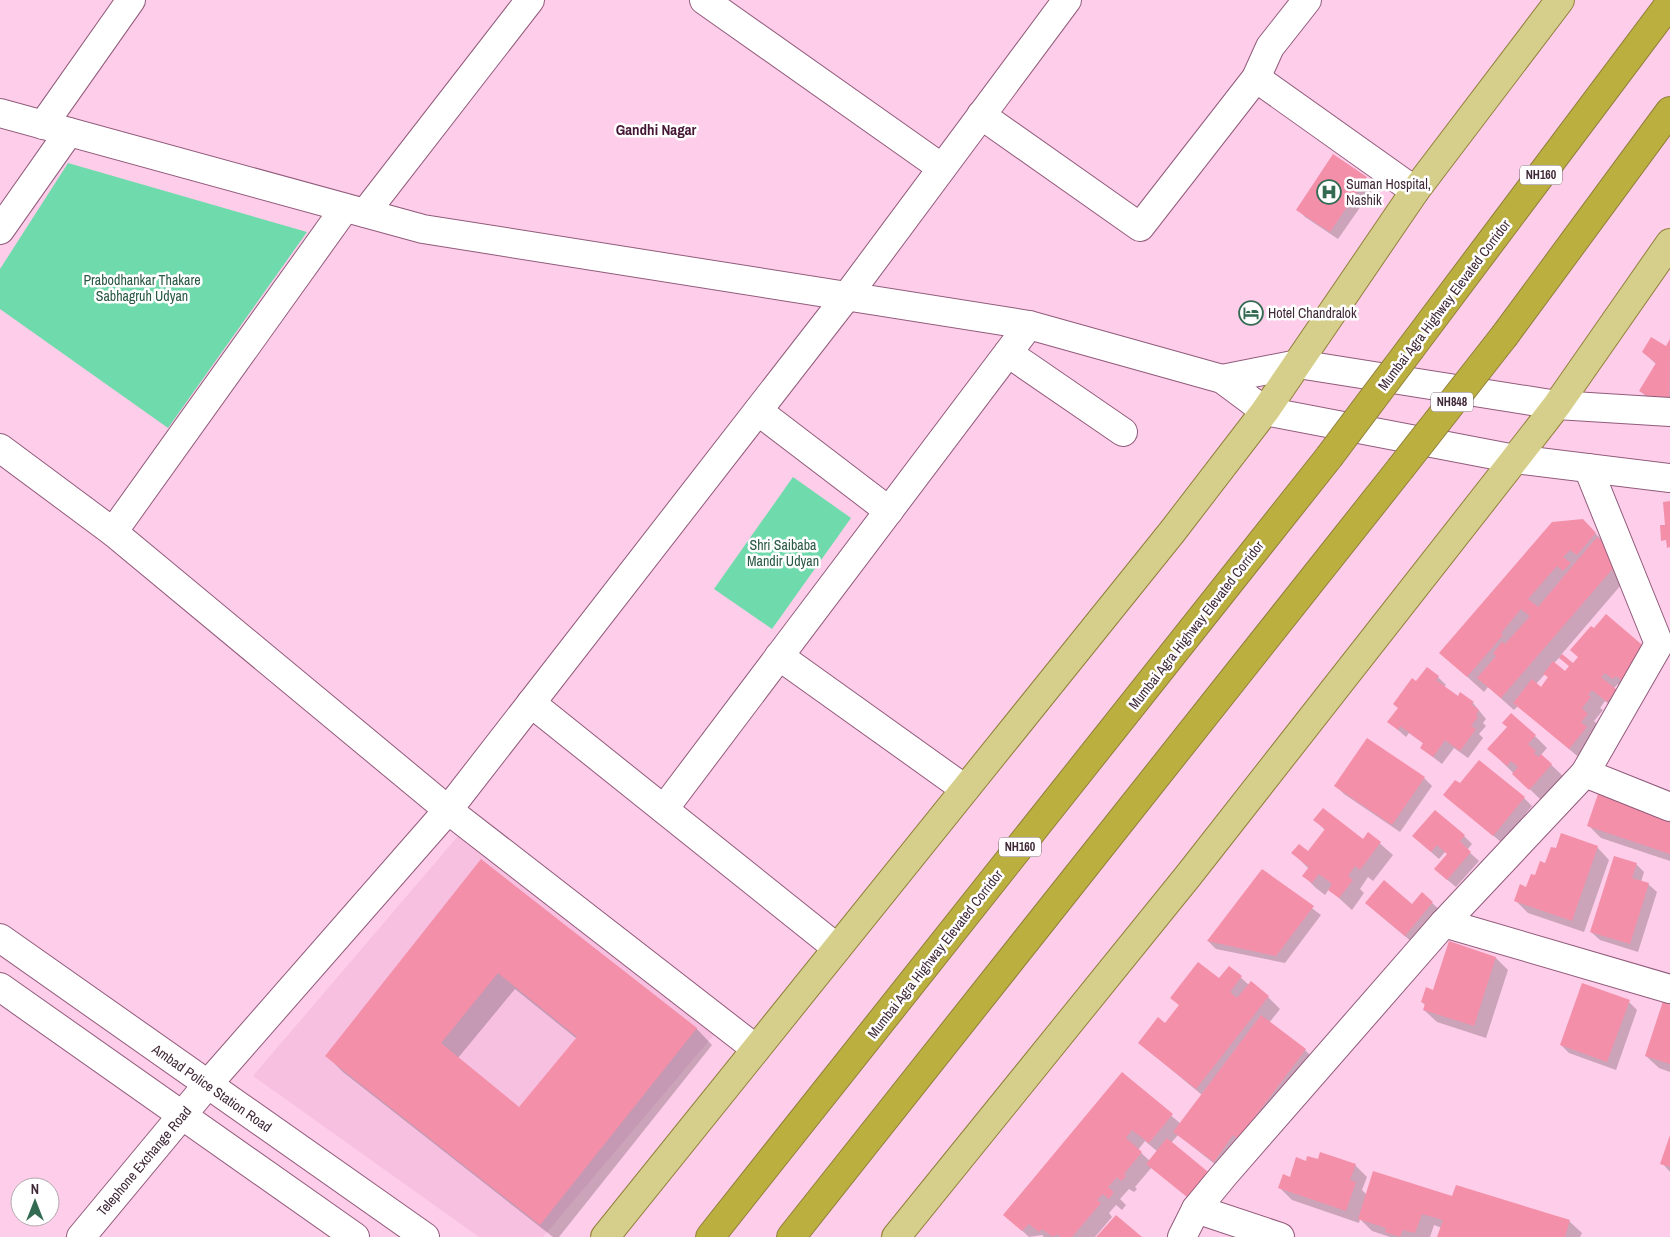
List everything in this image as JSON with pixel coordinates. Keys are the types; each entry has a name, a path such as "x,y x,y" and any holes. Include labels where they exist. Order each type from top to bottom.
{"highway":[{"name":"Mumbai Agra Highway Elevated Corridor","path":"710,1237 1330,456 1670,3"},
{"name":"NH848","path":"791,1237 1505,335 1670,111"}],"main road":[{"path":"604,1237 1172,532 1265,411 1415,191 1560,0"},
{"path":"896,1237 1188,876 1515,459 1557,405 1670,242"}],"street":[{"path":"43,125 131,0"},
{"path":"113,532 355,210 530,0"},
{"path":"704,0 942,168"},
{"name":"Telephone Exchange Road","path":"81,1237 208,1084 448,810 847,296 1066,0"},
{"path":"982,115 1140,227 1256,78 1270,47 1307,0"},
{"path":"1256,78 1415,191"},
{"path":"0,113 423,229 1029,325 1222,378 1265,411 1515,459 1670,478"},
{"path":"0,230 69,132"},
{"path":"664,809 1029,325"},
{"path":"1008,353 1123,432"},
{"path":"1222,378 1298,364 1557,405 1670,412"},
{"path":"758,412 889,511"},
{"path":"0,448 113,532 448,810 756,1049"},
{"path":"1182,1237 1196,1209 1444,923 1584,773 1659,644 1588,468"},
{"path":"780,656 965,789"},
{"path":"531,703 837,948"},
{"path":"1584,773 1670,807"},
{"path":"1444,923 1670,989"},
{"name":"Ambad Police Station Road","path":"0,938 425,1237"},
{"path":"0,987 355,1237"},
{"path":"1196,1209 1280,1237"}],"shaded area":[{"path":"458,836 724,1023 543,1237 479,1237 253,1076"}],"green space":[{"name":"Prabodhankar Thakare Sabhagruh Udyan","path":"68,163 307,232 168,428 0,309 0,269"},
{"name":"Shri Saibaba Mandir Udyan","path":"793,477 851,518 772,629 714,589"}],"building":[{"path":"1333,154 1367,177 1330,232 1296,210"},
{"path":"1651,337 1666,346 1670,339 1669,409 1639,391 1656,363 1642,352"},
{"path":"1670,501 1670,547 1667,548 1666,540 1661,541 1660,525 1665,525 1663,502"},
{"path":"1583,519 1596,533 1577,555 1570,550 1563,557 1571,563 1563,571 1557,566 1528,599 1538,607 1597,537 1622,558 1501,698 1477,678 1496,656 1493,653 1502,642 1505,644 1530,616 1521,609 1501,633 1503,635 1467,677 1439,653 1552,522"},
{"path":"1606,614 1647,649 1621,680 1616,676 1613,679 1605,673 1601,677 1617,690 1607,702 1592,690 1588,695 1591,697 1582,708 1588,714 1581,722 1587,727 1569,749 1513,703 1532,679 1541,687 1548,677 1543,674 1553,661 1565,671 1569,666 1559,658 1562,654 1573,663 1578,657 1570,650 1591,626 1594,628"},
{"path":"1427,667 1439,676 1436,680 1458,696 1460,692 1474,702 1471,704 1479,710 1476,715 1478,717 1471,726 1476,729 1460,751 1445,740 1433,757 1420,748 1423,743 1400,726 1398,730 1387,722 1398,708 1393,704 1412,678 1416,681"},
{"path":"1511,713 1536,735 1528,744 1536,751 1534,753 1538,757 1541,754 1552,764 1529,790 1512,774 1518,767 1511,761 1507,766 1487,749 1507,727 1502,723"},
{"path":"1367,738 1425,777 1392,825 1334,786"},
{"path":"1479,760 1525,797 1493,836 1443,795 1455,780 1460,783"},
{"path":"1598,794 1670,818 1670,854 1587,826"},
{"path":"1323,808 1363,839 1368,832 1381,842 1360,870 1355,866 1348,876 1353,880 1339,898 1328,890 1332,884 1319,874 1312,883 1302,876 1309,867 1291,853 1299,844 1308,851 1325,829 1313,820"},
{"path":"1435,810 1465,835 1460,841 1471,852 1447,880 1434,869 1447,854 1437,845 1431,852 1412,836"},
{"path":"1561,833 1598,846 1572,921 1514,901 1520,884 1526,887 1531,874 1535,875 1540,861 1545,863 1551,847 1556,848"},
{"path":"1614,856 1637,863 1632,878 1649,883 1630,944 1590,932"},
{"path":"481,859 697,1028 540,1225 325,1056","holes":["498,973 577,1037 519,1107 441,1043"]},
{"path":"1262,869 1314,906 1276,956 1207,941"},
{"path":"1384,880 1412,904 1422,892 1433,902 1405,936 1365,903"},
{"path":"1449,941 1496,957 1474,1026 1423,1010 1425,1004 1421,1002 1426,987 1433,990"},
{"path":"1198,962 1219,978 1229,966 1242,976 1230,992 1237,998 1251,981 1269,996 1196,1089 1138,1043 1158,1017 1165,1023 1179,1005 1170,998"},
{"path":"1582,983 1630,1000 1607,1062 1560,1045"},
{"path":"1663,1001 1670,1003 1670,1064 1645,1056"},
{"path":"1261,1015 1306,1049 1238,1139 1233,1135 1214,1162 1173,1132"},
{"path":"1122,1072 1173,1114 1149,1143 1132,1130 1126,1138 1142,1152 1124,1174 1126,1176 1121,1181 1117,1177 1108,1187 1114,1192 1109,1199 1103,1194 1097,1200 1101,1203 1072,1237 1061,1237 1057,1234 1053,1237 1042,1229 1039,1232 1029,1224 1022,1231 1003,1215"},
{"path":"1670,1135 1670,1167 1660,1164"},
{"path":"1167,1138 1213,1176 1192,1201 1146,1164"},
{"path":"1320,1152 1356,1164 1350,1180 1356,1182 1346,1211 1278,1188 1283,1174 1290,1177 1296,1157 1306,1161 1307,1156 1318,1159"},
{"path":"1373,1171 1452,1196 1456,1185 1570,1220 1565,1237 1437,1237 1443,1220 1422,1214 1415,1233 1403,1230 1400,1237 1385,1232 1386,1228 1358,1219"},
{"path":"1116,1215 1142,1237 1096,1237"}],"place":[{"name":"Suman Hospital, Nashik","path":"1329,192"},
{"name":"Hotel Chandralok","path":"1251,313"}],"district":[{"name":"Gandhi Nagar","path":"656,129"}]}
